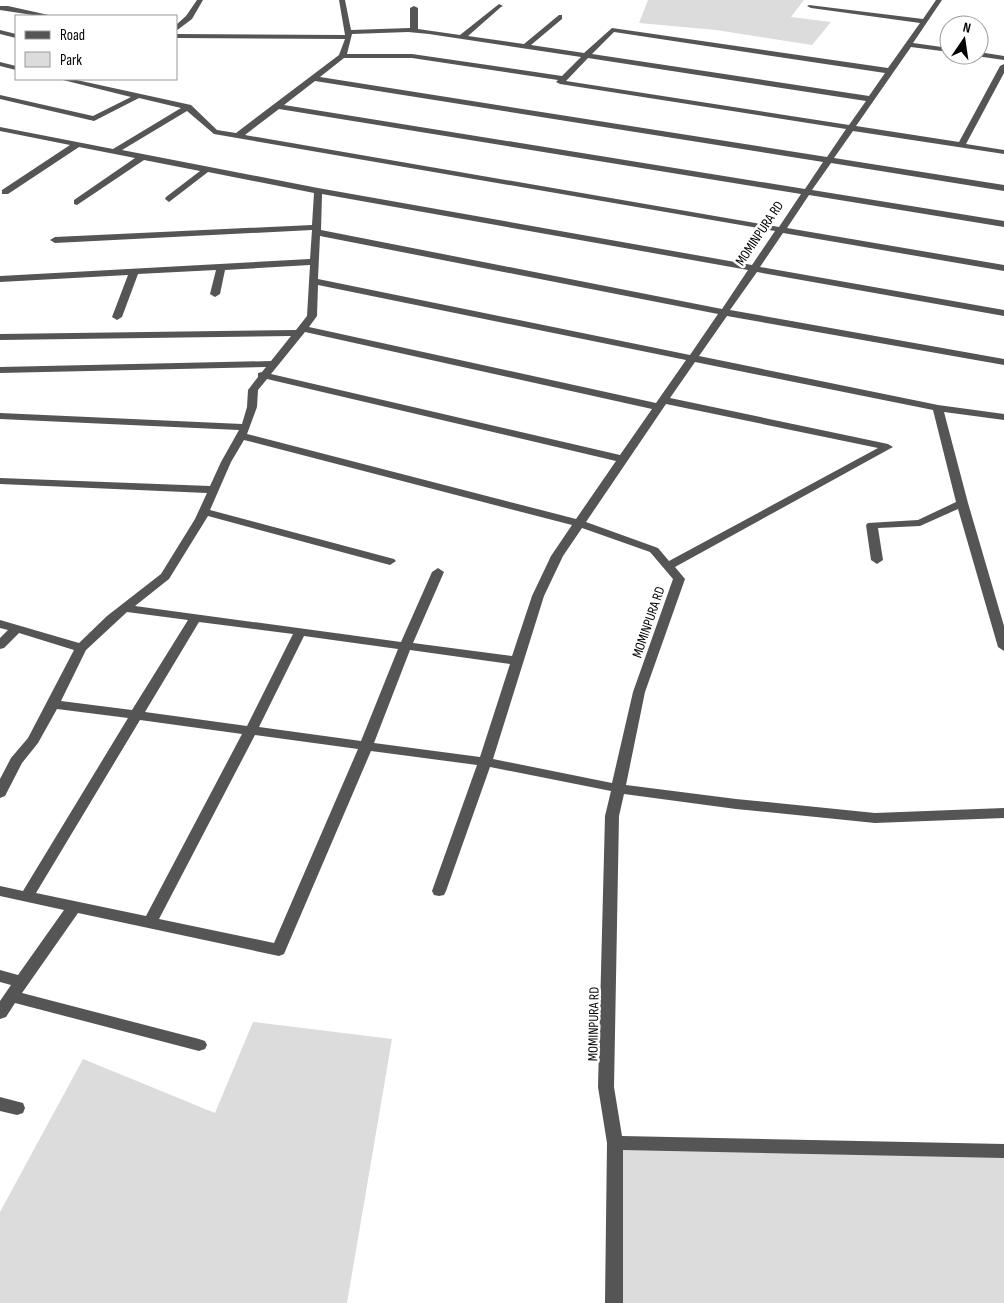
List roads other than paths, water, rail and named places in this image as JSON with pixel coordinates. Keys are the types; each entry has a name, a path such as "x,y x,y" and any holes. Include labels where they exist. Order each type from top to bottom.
{"street":[{"path":"178,27 189,17 200,0"},
{"path":"238,136 342,56 349,34 342,0"},
{"name":"MOMINPURA RD","path":"614,1303 615,1143 606,1087 612,816 639,692 679,579 654,550 579,523 805,192 939,0"},
{"path":"0,4 4,8 43,15"},
{"path":"462,37 499,6"},
{"path":"811,6 924,21"},
{"path":"414,8 414,31"},
{"path":"526,46 559,17"},
{"path":"890,71 612,30 560,82 1004,152"},
{"path":"178,36 349,34 414,31 526,46 870,100"},
{"path":"0,32 15,36"},
{"path":"908,44 939,49"},
{"path":"342,56 412,56 564,78"},
{"path":"989,56 1004,58"},
{"path":"0,64 15,68"},
{"path":"961,146 1004,66"},
{"path":"313,78 1004,188"},
{"path":"68,80 188,107 214,132 1004,268"},
{"path":"0,97 94,119 138,96"},
{"path":"277,106 1004,224"},
{"path":"113,152 188,107"},
{"path":"0,129 318,191 1004,313"},
{"path":"5,192 76,145"},
{"path":"77,202 142,157"},
{"path":"169,199 206,170"},
{"path":"0,792 16,761 33,740 81,648 124,608 165,576 204,512 244,431 252,408 253,390 262,375 312,316 318,191"},
{"path":"55,240 315,230 723,312 1004,362"},
{"path":"0,279 314,262"},
{"path":"215,294 221,267"},
{"path":"117,318 134,272"},
{"path":"314,281 938,408 1004,417"},
{"path":"0,337 300,331 661,404 888,447 668,566"},
{"path":"0,370 272,364"},
{"path":"262,375 622,459"},
{"path":"938,408 962,503 1004,646"},
{"path":"0,416 244,431 579,523 557,556 538,596 485,762 439,891"},
{"path":"0,481 214,490"},
{"path":"877,560 872,525 920,523 962,503"},
{"path":"204,512 287,533 312,542 390,560"},
{"path":"0,891 279,950 366,746 405,646 438,572"},
{"path":"124,608 517,661"},
{"path":"26,897 195,618"},
{"path":"0,624 81,648"},
{"path":"0,645 16,629"},
{"path":"150,923 300,632"},
{"path":"53,704 485,762 617,788 736,804 875,818 1004,813"},
{"path":"0,1013 74,907"},
{"path":"0,976 22,982"},
{"path":"12,996 199,1045"},
{"path":"0,1104 17,1108"},
{"path":"615,1143 1004,1151"}]}
